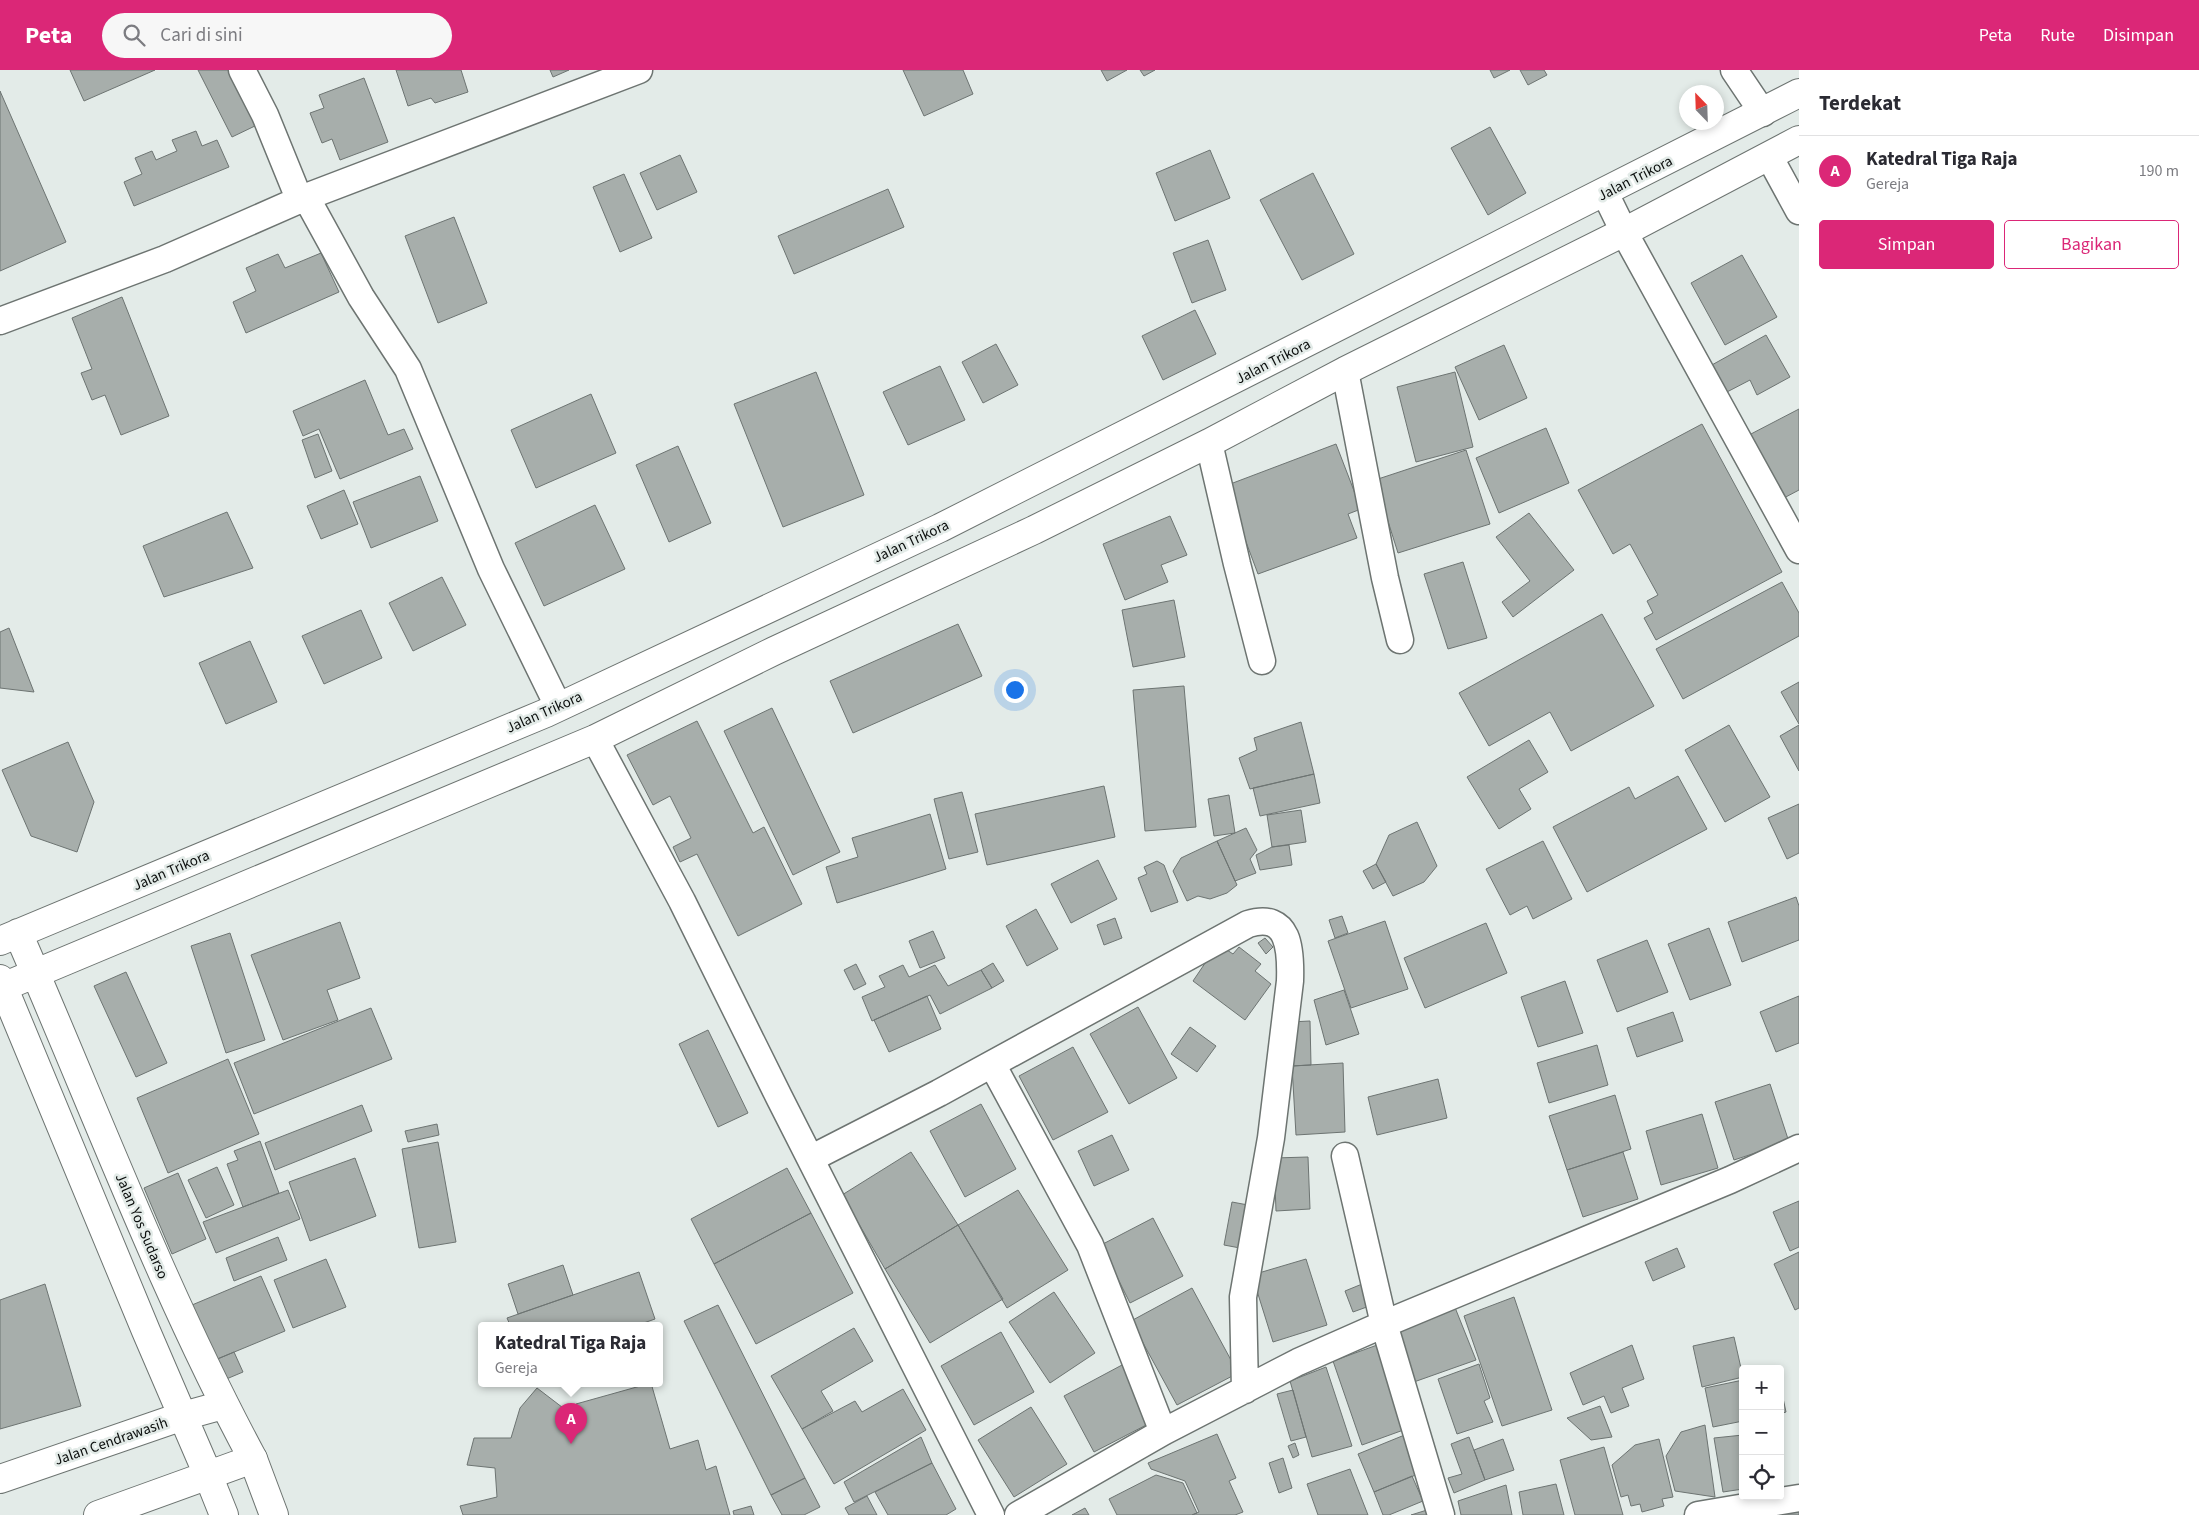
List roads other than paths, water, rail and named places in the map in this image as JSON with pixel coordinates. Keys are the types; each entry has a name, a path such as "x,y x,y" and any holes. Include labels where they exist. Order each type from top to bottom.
{"main road":[{"name":"Jalan Trikora","path":"6,932 558,706 940,528 1763,113 1799,93"},
{"path":"224,1515 1,984 35,974 595,739 774,651 1034,530 1209,443 1345,371 1624,232 1799,140"},
{"name":"Jalan Yos Sudarso","path":"6,932 35,974 161,1273 224,1405 253,1459 274,1515"},
{"name":"Jalan Cendrawasih","path":"0,1479 182,1416 224,1405"},
{"path":"98,1515 253,1459"}],"street":[{"path":"242,70 265,115 303,199 361,297 408,370 491,569 558,706"},
{"path":"0,321 165,258 303,199 639,70"},
{"path":"1734,70 1763,113"},
{"path":"1769,156 1799,211"},
{"path":"1605,193 1624,232 1799,550"},
{"path":"1345,371 1385,578 1400,640"},
{"path":"1209,443 1262,661"},
{"path":"595,739 682,901 991,1515"},
{"path":"812,1158 939,1093 1248,924 1262,920 1276,924 1287,939 1291,956 1290,981 1271,1138 1243,1297 1245,1390"},
{"path":"992,1064 1090,1245 1163,1432"},
{"path":"1018,1515 1163,1432 1298,1362 1384,1324 1730,1180 1799,1148"},
{"path":"1345,1156 1384,1324 1441,1515"},
{"path":"1698,1515 1799,1498"}],"place":[{"name":"Katedral Tiga Raja","path":"571,1444"}]}
